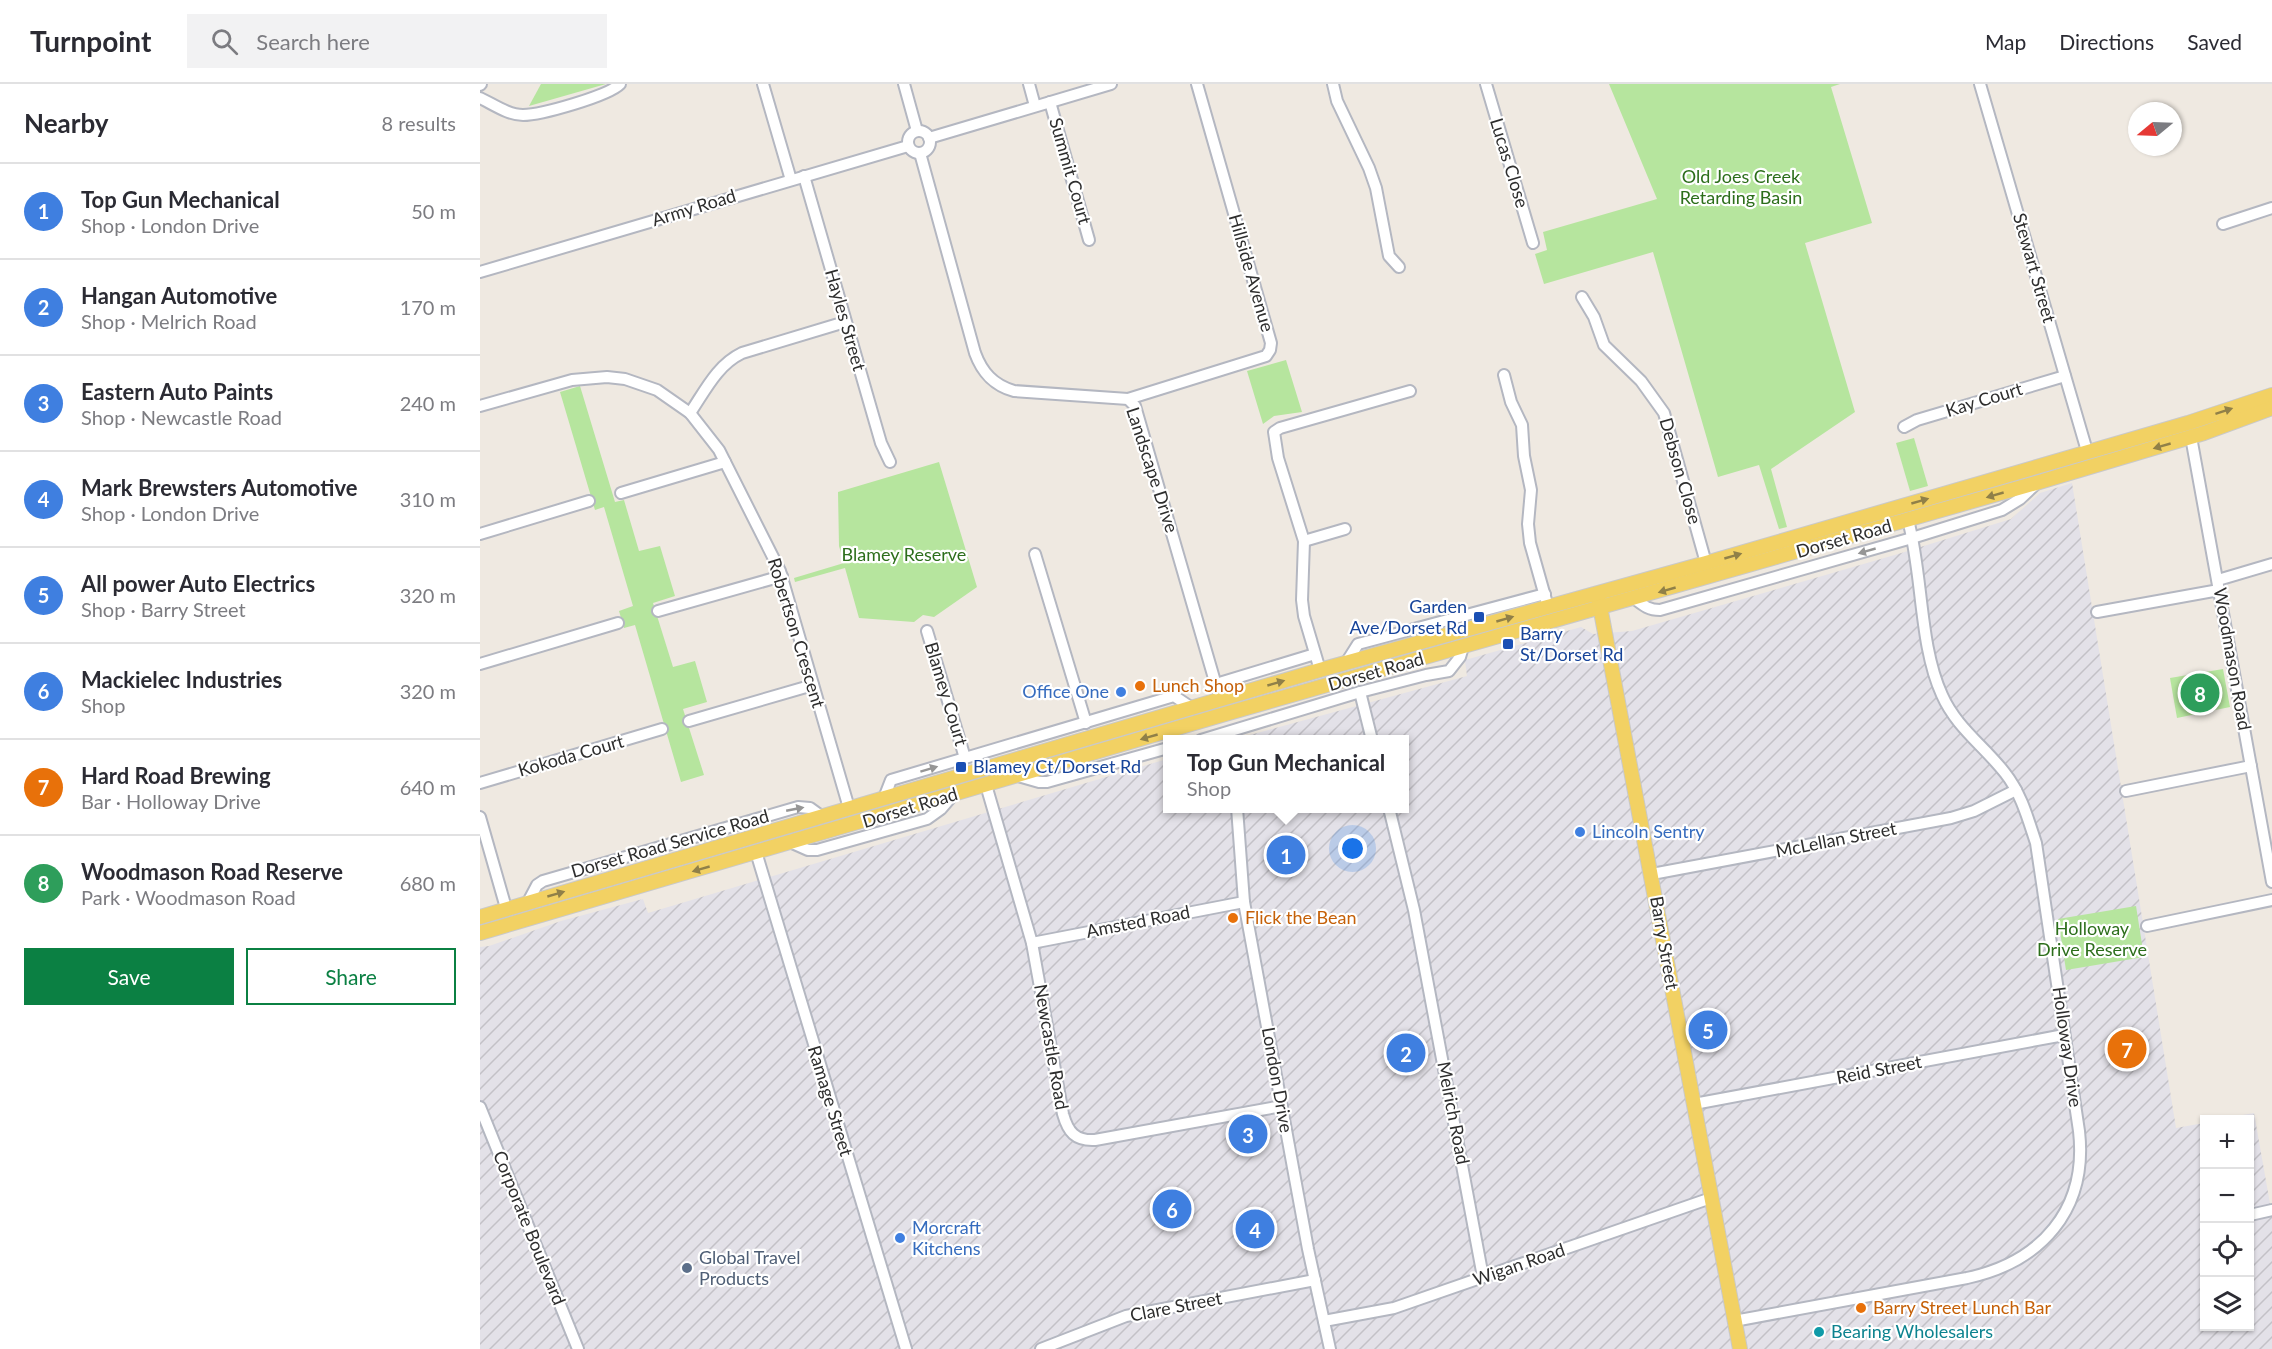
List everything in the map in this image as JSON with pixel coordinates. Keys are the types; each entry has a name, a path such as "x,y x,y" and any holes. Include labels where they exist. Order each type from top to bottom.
{"main road":[{"name":"Dorset Road","path":"480,917 1452,633 1546,600 1597,593 1706,563 2188,423 2272,395"},
{"name":"Dorset Road","path":"480,933 1225,714 2036,483 2191,437 2272,408"},
{"path":"2188,423 2191,437"},
{"path":"2087,452 2092,466"},
{"name":"Barry Street","path":"1597,593 1652,874 1740,1349"},
{"path":"1452,633 1463,647"},
{"path":"1220,699 1225,714"},
{"path":"849,808 854,824"},
{"path":"751,837 756,852"},
{"path":"630,873 645,885"},
{"path":"506,908 511,924"}],"street":[{"path":"480,98 510,113 536,114 603,94 620,84"},
{"path":"763,84 790,180"},
{"path":"904,84 917,130"},
{"path":"1029,84 1035,106"},
{"path":"929,138 1111,84"},
{"name":"Hillside Avenue","path":"1128,399 1266,356 1270,350 1271,343 1197,84"},
{"path":"1333,84 1337,101 1376,188 1389,256 1399,267"},
{"name":"Lucas Close","path":"1486,84 1533,243"},
{"name":"Stewart Street","path":"1980,84 2087,452"},
{"name":"Summit Court","path":"1050,102 1089,240"},
{"path":"917,130 924,132 929,138 928,148 920,153 911,150 908,146 909,136 917,130"},
{"name":"Army Road","path":"480,272 908,146"},
{"name":"Landscape Drive","path":"920,153 975,352 988,377 1005,389 1014,391 1128,399 1135,406 1220,699"},
{"name":"Hayles Street","path":"804,176 881,443 890,462"},
{"path":"2223,224 2272,208"},
{"name":"Debson Close","path":"1582,297 1594,317 1604,345 1641,381 1664,413 1706,563"},
{"path":"690,413 721,368 730,359 742,353 845,322"},
{"path":"1346,663 1358,644 1546,600 1530,543 1528,524 1531,490 1524,456 1522,425 1511,402 1504,375"},
{"name":"Kay Court","path":"1904,427 1917,420 2066,376"},
{"name":"Robertson Crescent","path":"480,406 572,380 607,377 625,379 657,390 690,413 705,429 725,462 782,576 849,808"},
{"path":"1320,670 1304,616 1302,600 1304,541 1278,458 1274,432 1280,428 1410,391"},
{"name":"Woodmason Road","path":"2191,437 2251,766 2268,839 2272,882"},
{"path":"621,493 725,462"},
{"path":"1635,599 1644,607 1660,610 1912,538 2002,510 2020,499 2036,483"},
{"path":"480,534 589,501"},
{"name":"Holloway Drive","path":"1734,1321 1989,1273 2025,1256 2053,1230 2068,1206 2080,1160 2079,1131 2036,843 2016,790 1994,759 1961,725 1937,685 1930,656 1908,520"},
{"path":"1304,541 1345,529"},
{"path":"1035,554 1086,723"},
{"path":"2097,612 2218,585 2272,564"},
{"path":"658,611 782,576"},
{"path":"480,664 618,623"},
{"name":"Blamey Court","path":"927,631 964,758"},
{"path":"1226,735 1360,692 1449,671 1460,657 1463,647"},
{"path":"1215,684 1315,654"},
{"path":"689,721 813,685"},
{"path":"1360,692 1371,735"},
{"path":"884,798 891,780 1174,696 1192,708"},
{"name":"Kokoda Court","path":"480,783 662,729"},
{"path":"1042,751 1066,729"},
{"path":"1018,776 1047,782 1163,749"},
{"path":"2126,791 2251,766"},
{"name":"Newcastle Road","path":"986,785 1032,943 1067,1127 1082,1140 1095,1140 1282,1106"},
{"name":"McLellan Street","path":"1652,874 1951,818 1974,811 2016,790"},
{"name":"Dorset Road Service Road","path":"790,842 808,850 817,850 927,819 941,809 952,795"},
{"name":"Dorset Road Service Road","path":"528,902 537,885 555,878 798,807 810,808 821,816"},
{"name":"London Drive","path":"1237,813 1244,902 1330,1349"},
{"name":"Melrich Road","path":"1390,813 1414,910 1483,1277"},
{"path":"480,817 506,908"},
{"name":"Ramage Street","path":"756,852 906,1349"},
{"path":"2147,926 2272,900"},
{"name":"Amsted Road","path":"1032,943 1244,902"},
{"name":"Reid Street","path":"1694,1104 2064,1035"},
{"name":"Corporate Boulevard","path":"480,1107 578,1349"},
{"name":"Wigan Road","path":"1324,1321 1394,1308 1711,1198"},
{"path":"2254,1214 2272,1210"},
{"name":"Clare Street","path":"1041,1349 1126,1316 1315,1280"}],"shaded area":[{"path":"2072,483 2176,1128 2200,1124 2200,1331 2254,1331 2254,1115 2243,1115 2254,1113 2272,1215 2272,1349 480,1349 480,947 561,921 643,899 648,913 1163,760 1163,813 1409,813 1409,735 1250,735 1467,676 1465,660 1581,627 1593,634 1632,631 2011,519 2040,493"}],"green space":[{"path":"541,84 606,84 529,106"},
{"name":"Old Joes Creek Retarding Basin","path":"1609,84 1840,84 1831,87 1872,223 1805,243 1855,412 1771,469 1787,527 1779,529 1759,465 1718,477 1653,252 1544,284 1535,254 1547,250 1543,232 1657,199"},
{"path":"1286,360 1302,412 1274,416 1263,424 1247,371"},
{"path":"580,386 615,502 624,500 639,551 660,546 675,596 653,603 673,667 695,661 707,702 683,709 704,775 681,782 635,625 624,628 619,611 633,606 604,507 595,510 560,392"},
{"path":"1914,438 1928,486 1910,491 1896,443"},
{"name":"Blamey Reserve","path":"939,462 977,587 934,617 923,615 914,622 859,618 845,568 795,582 794,578 844,563 839,546 838,492"},
{"path":"2223,669 2230,707 2177,718 2170,678"},
{"name":"Holloway Drive Reserve","path":"2136,906 2144,957 2066,970 2058,919"}],"place":[{"name":"Garden Ave/Dorset Rd","path":"1479,617"},
{"name":"Barry St/Dorset Rd","path":"1508,644"},
{"name":"Lunch Shop","path":"1140,686"},
{"name":"Office One","path":"1121,692"},
{"name":"Woodmason Road Reserve","path":"2200,693"},
{"name":"Blamey Ct/Dorset Rd","path":"961,767"},
{"name":"Lincoln Sentry","path":"1580,832"},
{"name":"Top Gun Mechanical","path":"1286,855"},
{"name":"Flick the Bean","path":"1233,918"},
{"name":"All power Auto Electrics","path":"1708,1030"},
{"name":"Hard Road Brewing","path":"2127,1049"},
{"name":"Hangan Automotive","path":"1406,1053"},
{"name":"Eastern Auto Paints","path":"1248,1134"},
{"name":"Mackielec Industries","path":"1172,1209"},
{"name":"Mark Brewsters Automotive","path":"1255,1229"},
{"name":"Morcraft Kitchens","path":"900,1238"},
{"name":"Global Travel Products","path":"687,1268"},
{"name":"Barry Street Lunch Bar","path":"1861,1308"},
{"name":"Bearing Wholesalers","path":"1819,1332"}]}
